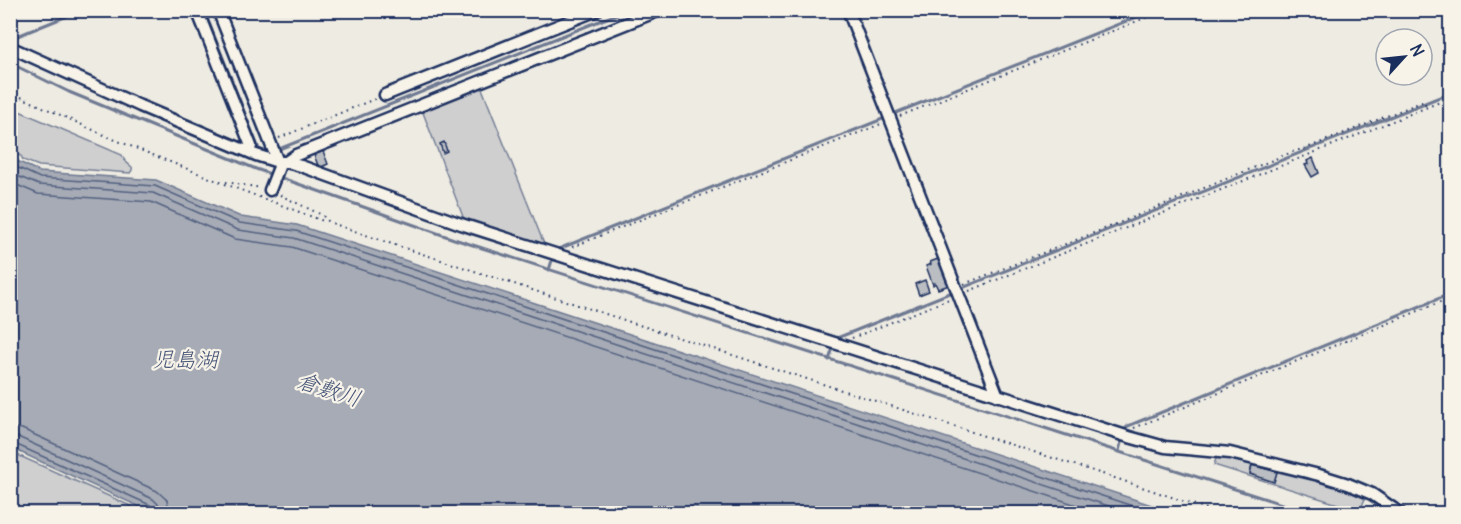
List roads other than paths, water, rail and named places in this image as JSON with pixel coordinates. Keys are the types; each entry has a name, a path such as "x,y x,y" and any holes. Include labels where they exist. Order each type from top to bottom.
{"street":[{"path":"197,10 251,146 270,156 296,155 660,10"},
{"path":"218,10 270,156 272,187"},
{"path":"385,95 597,10"},
{"path":"848,10 998,396"},
{"path":"10,47 140,106 270,156 461,224 1129,437 1165,447 1230,453 1319,475 1372,494 1401,513"}],"water":[{"name":"児島湖","path":"11,158 40,172 156,180 241,217 297,225 1176,513 153,513 11,448"}],"waterway":[{"path":"10,39 82,10"},
{"path":"204,10 259,149 269,153 627,10"},
{"path":"893,114 1154,10"},
{"path":"10,63 69,92 256,169 454,239 1313,514"},
{"path":"835,340 1450,93"},
{"path":"556,250 885,118"},
{"path":"549,270 553,257"},
{"path":"1126,428 1450,294"},
{"path":"829,360 833,348"},
{"path":"1119,451 1122,439"}],"water label":[{"name":"倉敷川","path":"329,389"}]}
